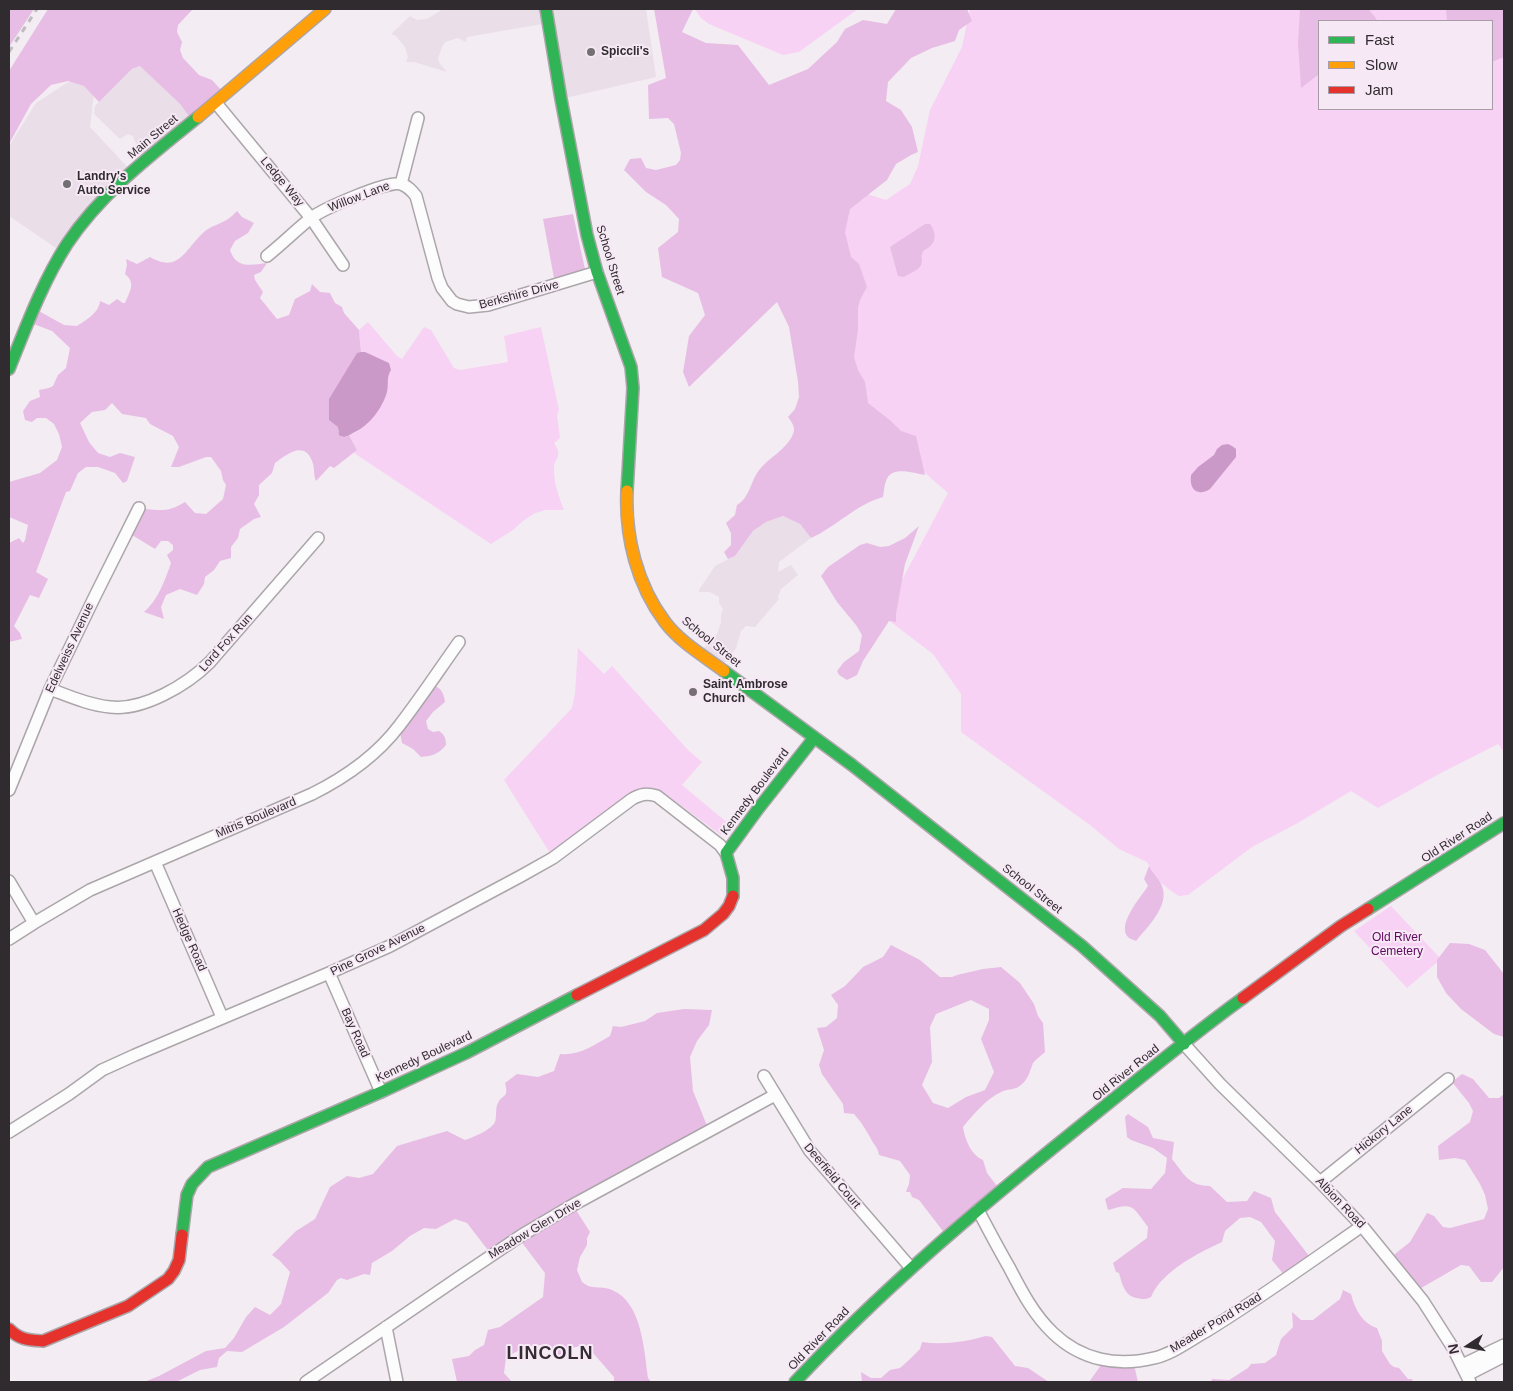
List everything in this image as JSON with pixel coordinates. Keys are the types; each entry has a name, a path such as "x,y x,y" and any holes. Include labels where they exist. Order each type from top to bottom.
{"street":[{"name":"Main Street","path":"9,369 54,267 76,231 110,192 325,9"},
{"name":"School Street","path":"546,9 585,225 597,272 631,367 633,388 627,498 628,527 630,543 638,571 649,596 666,623 690,646 860,771 1082,946 1160,1016 1184,1044"},
{"name":"Ledge Way","path":"216,103 312,218 343,265"},
{"name":"Willow Lane","path":"312,218 360,195 389,184 401,184 418,118"},
{"name":"Berkshire Drive","path":"401,184 411,190 416,196 438,278 442,288 457,304 469,307 488,305 597,272"},
{"path":"267,256 312,218"},
{"name":"Edelweiss Avenue","path":"9,790 50,689 94,596 139,508"},
{"name":"Lord Fox Run","path":"50,689 95,705 112,708 148,700 181,685 210,662 318,538"},
{"name":"Mitris Boulevard","path":"9,939 90,890 312,794 337,780 373,753 399,727 458,642"},
{"name":"Kennedy Boulevard","path":"9,1328 17,1337 43,1341 128,1306 168,1280 179,1260 187,1195 192,1184 208,1167 466,1053 710,926 726,912 732,902 734,882 732,868 726,853 814,738"},
{"name":"Pine Grove Avenue","path":"9,1132 69,1094 102,1070 390,946 533,870 640,794 657,796 720,845 726,853"},
{"name":"Old River Road","path":"795,1382 847,1327 911,1268 1007,1185 1199,1030 1341,926 1504,824"},
{"name":"Hedge Road","path":"155,862 222,1017"},
{"path":"9,881 34,923"},
{"name":"Bay Road","path":"329,973 381,1092"},
{"name":"Albion Road","path":"1184,1044 1220,1084 1362,1226 1423,1301 1454,1348 1466,1374"},
{"name":"Deerfield Court","path":"764,1076 810,1150 911,1268"},
{"name":"Hickory Lane","path":"1320,1182 1448,1079"},
{"name":"Meadow Glen Drive","path":"306,1382 508,1244 547,1220 775,1095"},
{"name":"Meader Pond Road","path":"978,1210 1024,1296 1038,1317 1053,1334 1084,1355 1116,1362 1143,1360 1172,1351 1259,1297 1362,1226"},
{"path":"386,1327 396,1382"},
{"path":"1466,1374 1504,1345"},
{"path":"1466,1374 1504,1356"}],"shaded area":[{"path":"9,9 34,9 9,47"},
{"path":"48,9 193,9 178,25 177,32 182,42 180,50 183,58 199,75 212,80 225,94 194,123 180,104 140,66 132,69 99,102 84,86 68,81 51,85 31,104 9,144 9,71"},
{"path":"443,9 646,9 656,77 561,99 548,23 467,37 466,42 458,38 445,42 438,59 447,72 414,62 406,62 408,57 405,47 396,36 391,34 410,16 417,20 427,19"},
{"path":"654,9 693,9 682,32 706,43 738,45 769,85 808,69 837,42 845,29 863,20 887,24 896,9 967,9 972,21 959,30 955,41 932,48 911,58 888,82 886,101 901,110 912,127 918,152 896,164 887,180 850,209 845,232 851,257 859,264 867,287 858,308 858,330 854,357 858,370 865,382 868,403 901,431 916,436 925,475 903,471 893,473 886,481 883,497 863,505 811,538 800,524 783,516 766,522 753,531 735,556 728,559 724,552 731,545 731,533 726,523 735,515 737,505 745,498 760,469 783,449 793,434 794,427 788,417 795,409 799,397 798,382 789,327 777,302 689,387 683,372 689,336 705,315 698,293 662,277 658,248 678,232 679,219 666,205 646,192 624,170 630,159 641,158 646,168 656,170 676,165 680,160 681,153 674,124 668,118 649,119 648,85 666,78"},
{"path":"1300,9 1369,9 1377,20 1318,20 1318,75 1301,88 1298,43"},
{"path":"1446,9 1504,9 1504,57 1493,62 1493,20 1447,20"},
{"path":"141,66 180,104 194,123 148,157 135,142 133,136 128,134 120,139 94,114 95,106 132,69"},
{"path":"73,79 95,84 90,127 132,172 56,248 9,216 9,146 36,103"},
{"path":"237,211 242,217 254,223 248,233 235,241 230,250 240,263 250,265 267,263 261,272 254,275 263,292 260,298 277,319 289,315 295,299 310,291 312,284 320,292 330,293 335,303 342,307 344,313 359,330 361,352 338,431 342,437 349,435 357,450 334,468 330,466 316,481 312,461 304,451 300,450 289,453 275,463 272,473 259,485 259,495 254,504 261,517 254,519 240,529 238,538 231,547 231,558 220,561 214,570 205,577 204,584 197,595 180,589 166,595 161,607 164,619 144,612 153,602 164,583 171,563 167,555 173,550 173,545 168,541 161,541 155,549 132,535 132,533 146,509 166,510 185,502 195,513 206,514 223,499 226,485 221,471 211,457 179,467 171,467 179,447 173,436 150,424 146,418 122,414 112,403 105,410 92,412 80,423 89,442 98,453 110,457 120,453 135,457 127,481 123,483 115,473 98,467 86,467 78,473 70,491 66,492 36,572 48,579 39,598 30,595 14,626 22,639 9,642 9,543 19,538 23,543 28,525 9,517 9,482 40,473 57,460 62,447 54,424 46,418 37,418 32,422 25,420 23,411 30,401 40,397 39,390 53,386 58,375 66,368 70,348 52,331 31,323 37,310 64,325 77,326 95,313 100,301 109,305 117,299 125,303 131,284 125,274 126,259 137,264 150,257 160,262 168,263 175,261 206,230 225,221"},
{"path":"573,214 585,269 554,278 543,219"},
{"path":"925,224 930,224 933,230 935,237 933,243 923,252 920,267 904,277 898,276 890,247"},
{"path":"361,352 389,363 391,370 387,392 378,411 369,421 359,430 343,437 339,435 338,427 329,420 329,399 357,353"},
{"path":"1228,444 1236,449 1236,457 1210,489 1201,492 1195,490 1191,484 1191,475 1214,455 1217,449 1222,445"},
{"path":"783,516 800,524 811,538 779,562 778,572 791,565 798,575 781,589 779,599 755,627 746,626 741,631 736,648 720,669 699,653 717,634 723,609 719,603 719,597 710,592 699,592 699,590 715,566 735,556 753,531 766,522"},
{"path":"919,526 905,564 896,622 889,621 863,661 857,675 847,680 839,675 837,671 844,662 859,651 862,635 837,602 821,576 828,567 860,545 867,543 880,547 889,546 905,538"},
{"path":"433,685 442,691 445,702 426,721 428,729 433,732 439,731 443,735 446,745 435,754 421,757 413,749 402,743 399,727"},
{"path":"1149,866 1160,882 1163,898 1157,914 1136,941 1129,938 1125,926 1135,904 1148,886 1144,879"},
{"path":"1450,943 1469,944 1485,950 1504,974 1504,1037 1494,1034 1461,1009 1446,993 1437,977 1437,960"},
{"path":"891,945 920,960 940,977 952,977 983,969 1001,967 1020,983 1034,1004 1038,1016 1043,1023 1045,1052 1033,1063 1028,1077 1017,1088 1001,1092 990,1099 963,1127 969,1146 975,1155 983,1160 987,1173 1000,1190 949,1239 919,1200 912,1197 910,1192 906,1192 910,1175 900,1161 879,1155 877,1148 857,1117 854,1114 844,1113 843,1104 822,1074 819,1065 824,1050 817,1028 826,1027 837,1018 838,1005 831,995 845,986 863,967 883,957","holes":["971,1000 989,1009 989,1020 981,1039 994,1072 985,1090 966,1097 948,1108 933,1103 922,1085 932,1062 930,1027 936,1014"]},
{"path":"684,1009 712,1010 709,1025 697,1041 690,1057 693,1091 710,1133 577,1207 576,1210 590,1232 577,1270 582,1282 590,1286 612,1290 622,1296 630,1305 640,1328 648,1378 651,1382 614,1382 614,1377 586,1345 570,1349 558,1360 551,1347 539,1345 517,1351 506,1358 504,1373 512,1382 457,1382 452,1359 469,1356 484,1345 488,1330 500,1327 543,1297 545,1273 520,1240 491,1254 467,1223 455,1219 436,1229 424,1228 410,1236 392,1251 372,1263 370,1275 364,1274 347,1280 341,1278 337,1280 328,1293 284,1327 242,1352 227,1351 219,1358 217,1367 200,1370 176,1382 144,1382 206,1351 225,1348 255,1307 270,1315 281,1304 290,1272 272,1255 296,1231 315,1219 330,1187 347,1176 359,1178 373,1174 397,1146 447,1131 465,1140 482,1133 495,1122 497,1105 506,1094 505,1083 517,1074 538,1077 554,1071 560,1054 580,1052 592,1046 610,1036 613,1026 621,1027 645,1021 657,1013"},
{"path":"1462,1074 1473,1079 1489,1098 1499,1098 1504,1094 1504,1267 1492,1282 1481,1282 1469,1266 1461,1265 1416,1291 1390,1258 1410,1242 1427,1213 1434,1216 1443,1227 1450,1228 1484,1219 1488,1209 1480,1184 1465,1160 1455,1158 1439,1160 1438,1146 1470,1122 1473,1111 1452,1082"},
{"path":"1128,1114 1148,1127 1153,1138 1174,1142 1172,1159 1184,1174 1197,1184 1210,1186 1227,1202 1247,1201 1254,1191 1271,1198 1275,1212 1313,1261 1288,1280 1272,1260 1275,1241 1261,1222 1250,1217 1240,1218 1225,1231 1222,1242 1181,1264 1163,1279 1151,1297 1142,1299 1129,1294 1124,1288 1113,1263 1147,1238 1148,1227 1139,1214 1128,1206 1108,1210 1105,1199 1123,1188 1151,1189 1165,1173 1167,1158 1153,1148 1127,1137 1125,1117"},
{"path":"1343,1290 1351,1294 1357,1310 1363,1319 1377,1328 1382,1341 1382,1351 1390,1364 1399,1368 1408,1379 1413,1379 1411,1382 1211,1382 1212,1379 1229,1380 1251,1364 1265,1363 1276,1355 1281,1339 1293,1327 1292,1312 1301,1320 1313,1320 1340,1299"},
{"path":"986,1336 992,1337 1015,1366 1028,1368 1049,1382 862,1382 861,1372 871,1378 881,1378 890,1370 900,1368 920,1349 922,1342 954,1342"},
{"path":"1106,1358 1133,1360 1138,1382 1089,1382"}],"green space":[{"path":"695,9 858,9 799,52 783,55 709,24 701,18"},
{"path":"970,9 1504,9 1504,752 1498,744 1378,808 1351,791 1296,824 1252,847 1188,895 1179,896 1161,883 1147,862 1119,849 1090,825 961,732 961,694 933,654 883,616 948,493 891,443 859,389 828,257 855,190 886,200 910,184 918,166 930,110 962,47"},
{"path":"368,322 397,356 402,359 424,327 431,330 454,368 460,370 508,362 504,336 541,327 559,410 557,415 560,438 554,443 558,455 554,466 554,475 564,510 546,510 535,513 491,544 354,453 357,450 349,435 358,431 387,392 388,374 365,352 361,352 359,330"},
{"path":"578,648 604,674 612,666 688,750 702,762 682,785 730,825 721,835 660,790 646,787 553,858 504,780 572,708 575,694"},
{"name":"Old River Cemetery","path":"1391,906 1441,959 1407,988 1354,931"}],"railway":[{"path":"9,52 37,9"}],"traffic: fast":[{"path":"546,9 587,235 597,272 631,367 633,388 627,491"},
{"path":"9,369 50,274 80,225 111,191 198,117"},
{"path":"724,671 852,765 1082,946 1160,1016 1184,1044"},
{"path":"733,896 733,878 726,853 814,738"},
{"path":"1368,909 1504,823"},
{"path":"182,1235 187,1195 192,1184 208,1167 466,1053 577,995"},
{"path":"795,1382 861,1315 965,1221 1158,1063 1243,998"}],"traffic: slow":[{"path":"198,117 325,9"},
{"path":"627,491 628,526 635,560 640,576 655,608 678,636 724,671"}],"traffic: jam":[{"path":"577,995 704,930 723,914 733,896"},
{"path":"1243,998 1341,926 1368,909"},
{"path":"9,1329 24,1339 43,1341 128,1306 168,1279 179,1260 182,1235"}],"place":[{"name":"Spiccli's","path":"591,52"},
{"name":"Landry's Auto Service","path":"67,184"},
{"name":"Saint Ambrose Church","path":"693,692"}],"district":[{"name":"LINCOLN","path":"550,1354"}]}
